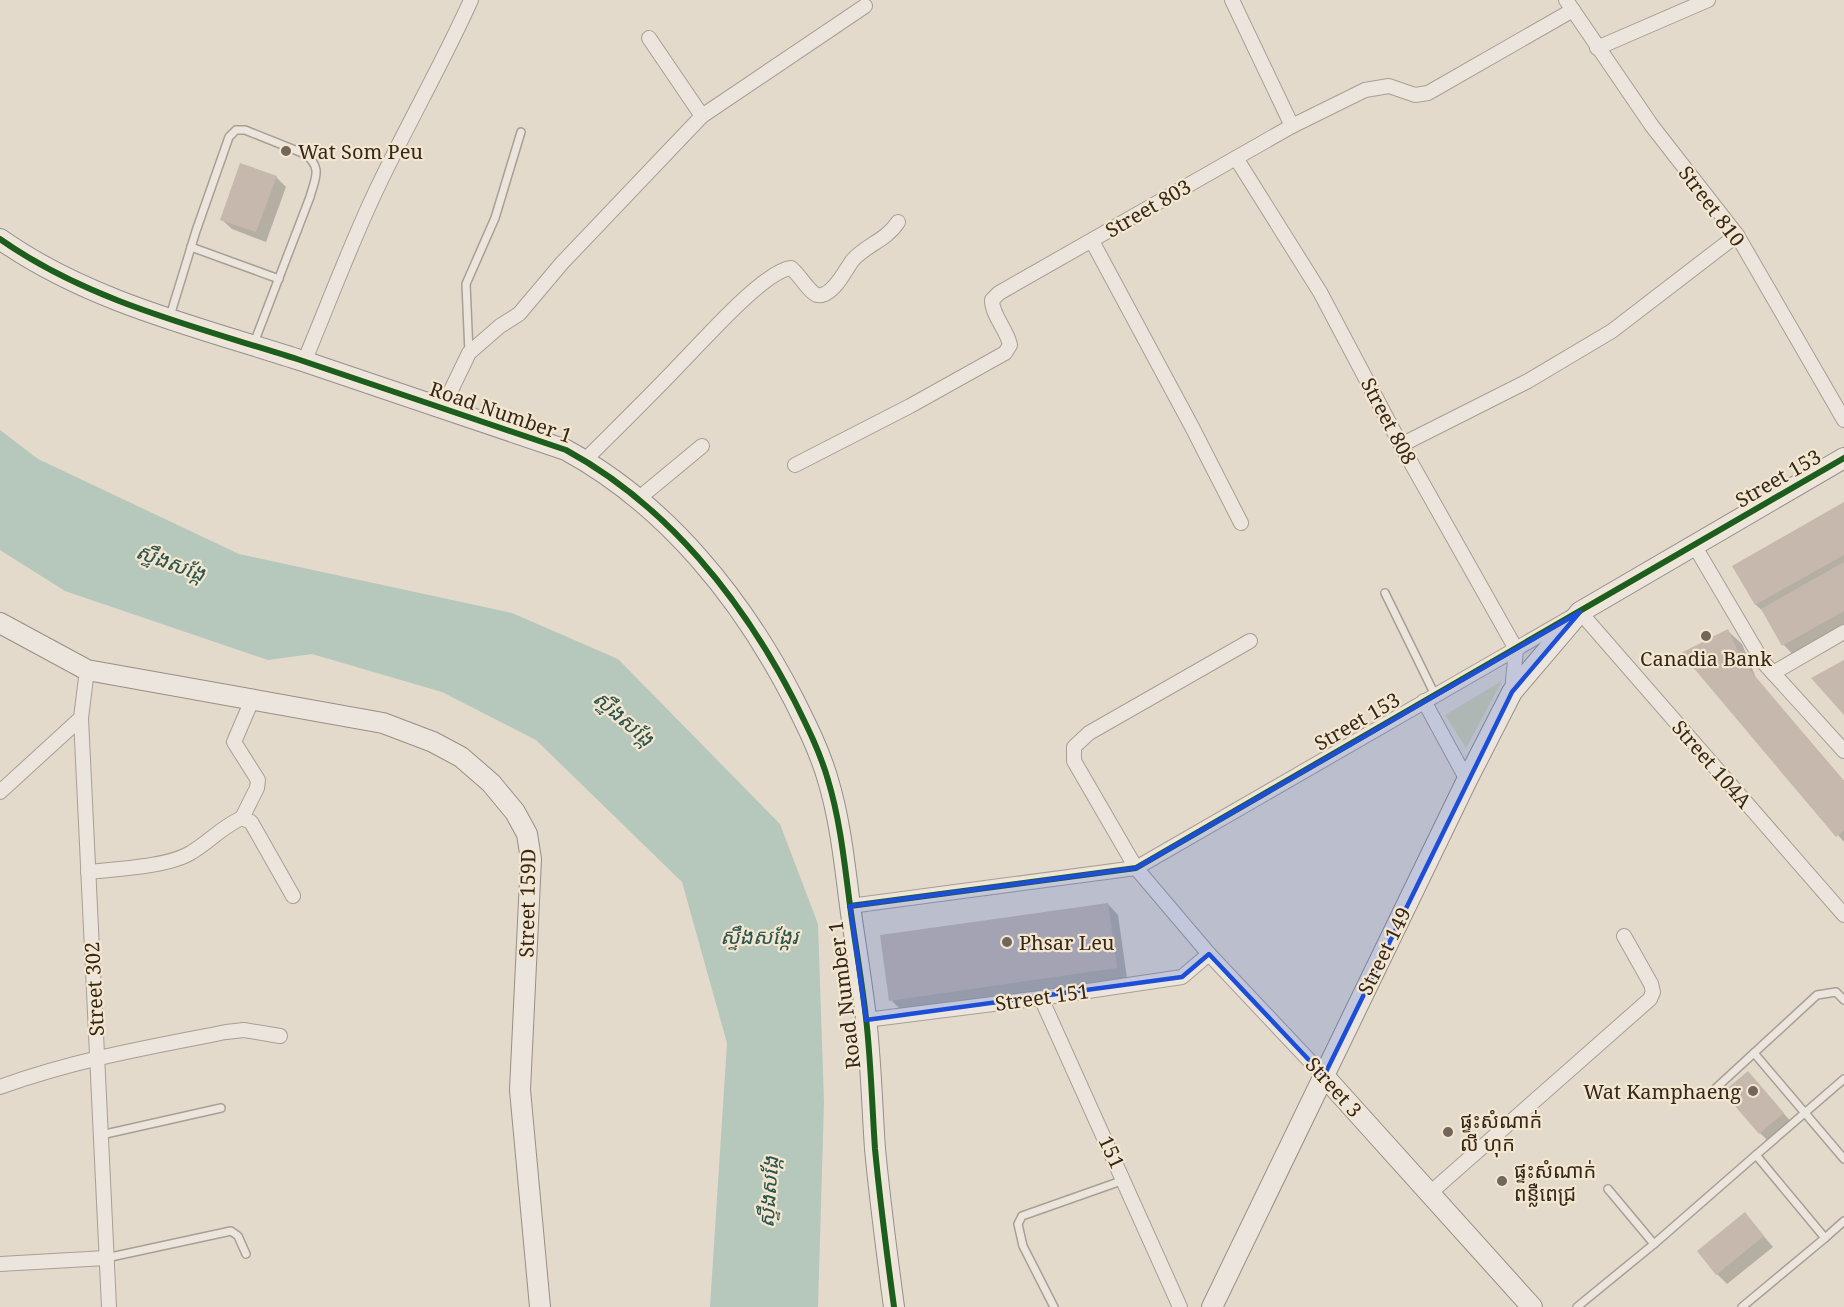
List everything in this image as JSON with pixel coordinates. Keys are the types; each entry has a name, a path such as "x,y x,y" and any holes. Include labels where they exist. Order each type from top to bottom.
{"street":[{"path":"304,362 372,199 424,94 450,48 471,0"},
{"path":"1232,0 1292,126"},
{"path":"1597,48 1708,0"},
{"name":"Street 803","path":"795,465 910,406 1005,353 1010,345 1008,334 992,308 992,300 999,293 1292,126 1365,90 1376,87 1389,86 1415,95 1428,93 1570,5"},
{"name":"Street 810","path":"1570,5 1652,126 1737,235 1844,420"},
{"path":"442,409 469,353 500,326 519,314 570,255 702,116 866,6"},
{"path":"649,38 702,116"},
{"name":"Street 808","path":"1236,158 1320,292 1401,445 1516,649"},
{"path":"585,460 706,336 757,288 784,269 791,268 813,293 822,294 836,286 857,256 891,233 898,222"},
{"path":"1401,445 1528,381 1612,332 1737,235"},
{"name":"Road Number 1","path":"0,239 71,279 169,319 566,450 585,460 638,499 683,540 723,588 758,637 810,733 828,779 837,818 867,1020 875,1150 894,1307"},
{"path":"1092,241 1241,522"},
{"path":"638,499 702,446"},
{"name":"Street 153","path":"850,906 1136,868 1844,458"},
{"path":"1694,545 1764,662 1844,751"},
{"name":"Street 149","path":"1212,1307 1467,780 1512,692 1580,612"},
{"name":"Street 104A","path":"1580,612 1844,915"},
{"name":"Street 159D","path":"0,623 87,670 383,723 433,742 461,757 491,783 515,812 527,834 531,859 520,1090 540,1307"},
{"path":"1773,673 1844,632"},
{"name":"Street 3","path":"1251,641 1089,733 1074,747 1074,761 1136,868 1209,954 1324,1076 1532,1307"},
{"path":"1512,692 1516,649"},
{"name":"Street 302","path":"87,670 81,718 109,1307"},
{"path":"1429,698 1467,780"},
{"path":"242,818 257,788 258,780 234,742 252,700"},
{"path":"0,792 81,718"},
{"path":"88,872 169,862 191,853 228,823 242,818 251,822 293,896"},
{"path":"1430,1193 1650,999 1653,992 1651,984 1624,936"},
{"name":"Street 151","path":"867,1020 1182,977 1209,954"},
{"name":"151","path":"1041,998 1180,1307"},
{"path":"0,1087 40,1072 97,1057 226,1032 244,1030 280,1036"},
{"path":"0,1264 106,1258"}],"lane":[{"path":"169,319 229,137 240,129 305,154 314,161 316,166 310,197 253,345"},
{"path":"469,353 466,284 495,218 521,132"},
{"path":"191,247 279,279"},
{"path":"1385,593 1429,698"},
{"path":"1716,1088 1817,995 1836,992 1844,1000"},
{"path":"1754,1053 1844,1159"},
{"path":"1577,1307 1654,1244 1803,1112 1844,1079"},
{"path":"100,1135 221,1108"},
{"path":"1756,1155 1825,1238"},
{"path":"1054,1307 1023,1246 1018,1224 1022,1216 1124,1180"},
{"path":"1608,1189 1654,1244"},
{"path":"1743,1307 1844,1221"},
{"path":"106,1258 231,1231 238,1236 246,1254"}],"highlighted area":[{"path":"1580,612 1512,692 1324,1076 1209,954 1182,977 866,1020 850,906 1136,868"}],"shaded area":[{"path":"1502,681 1466,748 1445,715"}],"water":[{"name":"ស្ទឹងសង្កែរ","path":"0,430 38,459 239,554 512,613 618,659 780,824 818,924 824,1102 818,1307 710,1307 727,1043 682,882 536,740 442,692 312,654 268,660 65,591 0,550"}],"building":[{"path":"240,163 277,176 256,232 220,220"},
{"path":"1844,502 1844,555 1755,605 1732,566"},
{"path":"1844,562 1844,611 1782,646 1761,609"},
{"path":"1728,629 1743,662 1844,781 1844,830 1836,837 1681,653"},
{"path":"1844,660 1844,715 1811,678"},
{"path":"1108,903 1117,968 889,1001 880,935"},
{"path":"1748,1071 1784,1113 1759,1134 1723,1092"},
{"path":"1745,1212 1764,1236 1716,1275 1697,1251"}],"cycle path":[{"path":"0,239 34,261 108,297 186,325 303,361 566,450 603,472 637,498 669,527 726,591 751,626 794,700 825,770 836,813 866,1018 875,1149 894,1307"},
{"path":"850,906 1136,868 1844,458"}],"place":[{"name":"Wat Som Peu","path":"286,151"},
{"name":"Canadia Bank","path":"1706,636"},
{"name":"Phsar Leu","path":"1007,942"},
{"name":"Wat Kamphaeng","path":"1753,1091"},
{"name":"ផ្ទះសំណាក់ លី ហុក","path":"1448,1132"},
{"name":"ផ្ទះសំណាក់ ពន្លឺពេជ្រ","path":"1502,1181"}],"water label":[{"name":"ស្ទឹងសង្កែ","path":"171,562"},
{"name":"ស្ទឹងសង្កែ","path":"624,718"},
{"name":"ស្ទឹងសង្កែ","path":"768,1192"}]}
